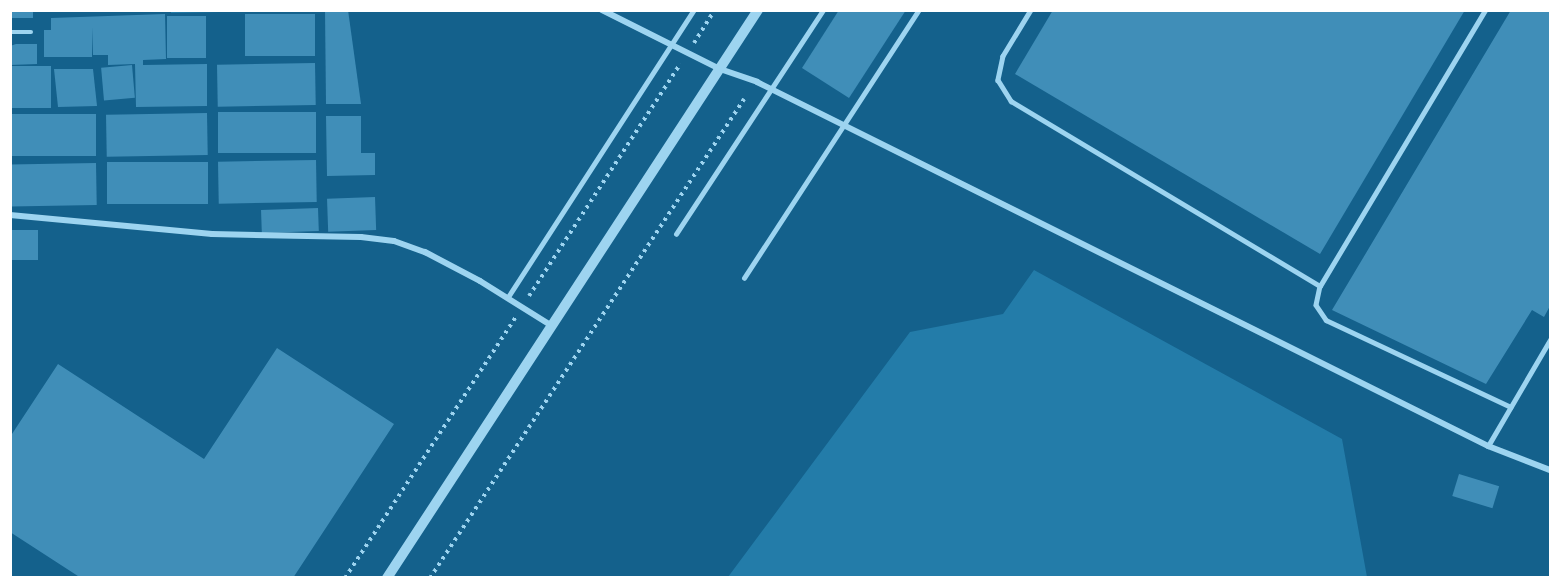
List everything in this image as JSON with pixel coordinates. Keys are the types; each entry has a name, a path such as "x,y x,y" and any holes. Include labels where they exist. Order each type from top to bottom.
{"street":[{"path":"602,10 720,69 757,82 1488,446 1551,470"},
{"path":"387,578 758,10"},
{"path":"10,214 220,235 361,237 394,241 425,252 508,297 552,326"}],"lane":[{"path":"508,297 694,10"},
{"path":"676,234 823,10"},
{"path":"744,278 919,10"},
{"path":"1031,10 1003,56 998,80 1011,101 1320,286"},
{"path":"1485,10 1320,286 1316,305 1326,320 1511,407"},
{"path":"10,32 31,32"},
{"path":"1488,446 1551,340"}],"path":[{"path":"430,578 744,99"}],"shaded area":[{"path":"171,10 267,11 171,13"},
{"path":"1034,270 1342,439 1367,577 728,577 910,332 1003,314"}],"building":[{"path":"10,10 33,10 33,18 10,18"},
{"path":"325,10 348,10 361,104 326,104"},
{"path":"839,10 906,10 849,98 802,68"},
{"path":"1053,10 1465,10 1320,254 1015,74"},
{"path":"1511,10 1550,10 1550,306 1544,317 1532,310 1486,384 1332,310"},
{"path":"165,14 166,59 143,60 143,65 207,64 207,106 136,107 135,64 108,65 108,55 93,55 92,27 92,57 44,57 44,30 51,30 51,18"},
{"path":"245,14 315,14 315,56 245,56"},
{"path":"167,16 206,16 206,58 167,58"},
{"path":"37,44 37,64 10,65 10,46"},
{"path":"315,63 316,105 218,107 217,65"},
{"path":"132,65 135,98 104,101 101,68"},
{"path":"10,66 51,66 51,108 10,108"},
{"path":"54,69 93,69 97,106 58,107"},
{"path":"218,112 316,112 316,153 218,153"},
{"path":"207,113 208,155 107,157 106,115"},
{"path":"10,114 96,114 96,156 10,156"},
{"path":"326,116 361,116 361,153 375,153 375,175 327,176"},
{"path":"316,160 317,202 219,204 218,162"},
{"path":"107,162 208,162 208,204 107,204"},
{"path":"96,163 97,205 11,206 10,165"},
{"path":"375,197 376,230 328,232 327,199"},
{"path":"318,208 319,231 262,233 261,210"},
{"path":"10,230 38,230 38,260 10,260"},
{"path":"277,348 394,424 293,578 81,578 10,532 10,437 58,364 204,459"},
{"path":"1459,474 1499,486 1492,508 1452,496"}]}
